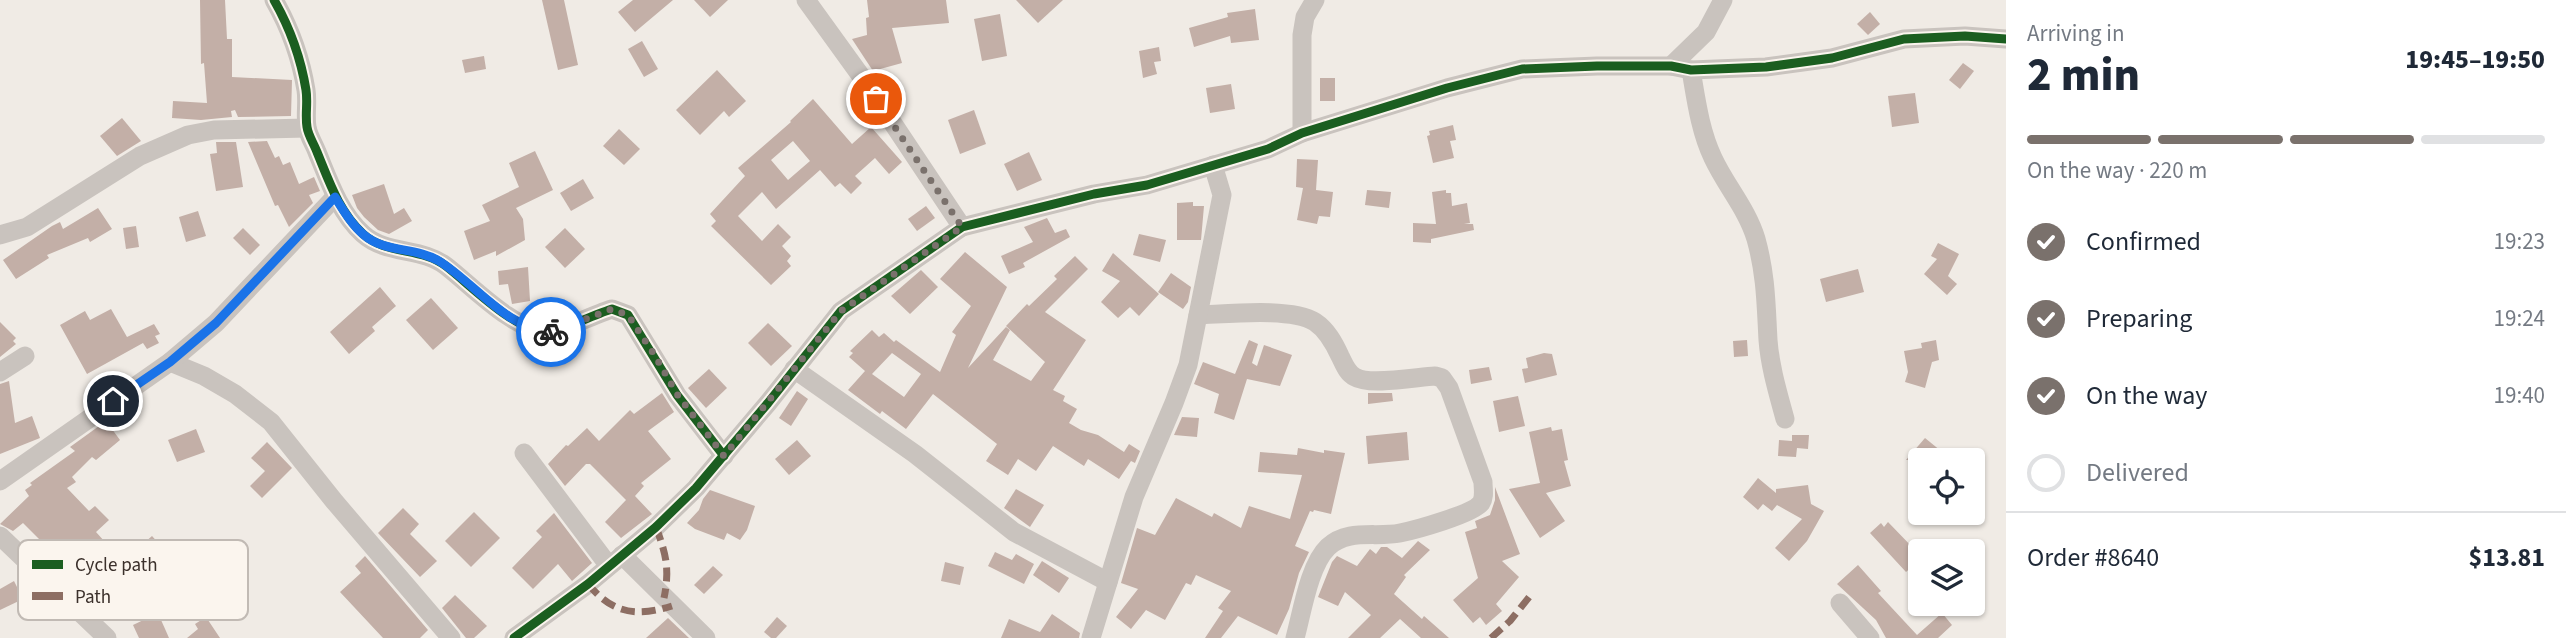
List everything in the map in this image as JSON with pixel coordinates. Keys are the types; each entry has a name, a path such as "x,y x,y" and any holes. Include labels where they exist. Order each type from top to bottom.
{"street":[{"path":"274,0 299,58 306,93 307,128 335,197 363,235 373,241 400,250 421,253 441,262 516,322 549,332 612,309 628,315 677,394 724,456"},
{"path":"806,0 866,83 962,227"},
{"path":"1302,133 1302,35 1305,17 1315,0"},
{"path":"1671,66 1706,32 1723,0"},
{"path":"514,638 656,527 724,456 841,311 962,227 1094,194 1147,184 1268,149 1302,133 1447,88 1522,69 1671,66 1691,70 1766,67 1819,60 1904,39 1965,36 2006,39"},
{"path":"1691,70 1699,114 1713,158 1750,222 1765,272 1768,341 1785,419"},
{"path":"0,235 27,227 141,156 188,135 214,130 307,128"},
{"path":"1091,638 1134,497 1188,365 1223,195 1213,165"},
{"path":"0,481 170,362 216,323 335,197"},
{"path":"1198,315 1297,314 1315,322 1324,330 1348,371 1357,379 1370,381 1435,376 1441,378 1448,388 1483,482 1484,496 1475,508 1449,519 1400,533 1359,534 1343,538 1327,548 1316,567 1294,638"},
{"path":"0,372 25,356"},
{"path":"170,362 204,376 235,394 271,422 334,501 451,638"},
{"path":"794,369 915,453 1014,532 1108,582"},
{"path":"524,453 615,561 706,638"},
{"path":"0,536 18,554"},
{"path":"1840,603 1870,638"},
{"path":"83,620 99,636"}],"building":[{"path":"200,0 225,0 227,39 232,39 232,77 292,80 291,116 238,117 235,110 231,111 232,117 201,120 172,118 173,101 207,103 204,63 201,64"},
{"path":"542,0 564,0 578,65 558,70"},
{"path":"633,0 673,0 635,32 618,12"},
{"path":"694,0 728,0 710,17"},
{"path":"867,0 946,0 949,23 892,28 902,63 873,71 852,39 867,35"},
{"path":"1016,0 1063,0 1038,23"},
{"path":"1255,9 1259,40 1231,43 1230,36 1194,47 1189,28 1228,17 1227,13"},
{"path":"1870,12 1880,24 1868,35 1857,24"},
{"path":"1000,14 1007,56 982,61 974,19"},
{"path":"642,41 658,69 644,77 628,49"},
{"path":"1159,47 1161,61 1154,62 1157,74 1143,78 1139,51"},
{"path":"484,56 486,69 465,73 462,60"},
{"path":"1963,63 1974,71 1960,89 1949,80"},
{"path":"717,70 746,101 729,117 724,111 700,135 676,110"},
{"path":"1320,78 1335,78 1335,101 1320,101"},
{"path":"1231,84 1235,109 1210,113 1206,88"},
{"path":"1915,93 1919,123 1892,127 1888,96"},
{"path":"813,99 852,144 871,127 902,162 889,174 875,158 855,176 862,183 851,194 840,183 835,187 820,170 776,209 762,192 738,216 762,241 778,224 791,237 782,246 791,256 787,261 791,266 771,285 711,226 716,221 710,214 745,176 738,168","holes":["793,141 810,161 788,180 771,160"]},
{"path":"974,110 986,144 960,154 948,120"},
{"path":"122,118 141,141 117,156 100,136"},
{"path":"1453,125 1456,140 1450,141 1454,158 1433,163 1427,136 1430,135 1429,131"},
{"path":"619,129 640,149 624,165 603,146"},
{"path":"267,141 275,158 279,156 283,165 290,162 299,184 314,177 320,191 309,195 313,203 289,227 278,205 275,206 248,142"},
{"path":"216,142 236,142 243,187 216,191 210,154 217,153"},
{"path":"535,151 553,190 516,208 523,219 525,240 496,256 496,251 474,260 464,231 490,221 482,205 519,187 509,163"},
{"path":"1029,152 1042,180 1017,191 1004,164"},
{"path":"1297,159 1318,160 1316,190 1333,192 1330,217 1319,216 1317,224 1297,220 1303,188 1296,187"},
{"path":"583,179 594,198 571,211 560,193"},
{"path":"384,184 394,214 404,208 412,221 389,234 378,230 364,217 352,195"},
{"path":"1367,190 1391,192 1389,208 1365,205"},
{"path":"1446,190 1446,193 1451,193 1452,206 1467,203 1470,223 1464,224 1473,224 1474,230 1431,239 1431,243 1413,242 1413,223 1436,224 1432,192"},
{"path":"1193,202 1193,206 1204,206 1201,240 1177,240 1177,203"},
{"path":"926,206 935,218 917,231 908,219"},
{"path":"98,208 112,229 90,242 88,238 47,255 49,258 16,279 3,260 52,226 60,222 63,229"},
{"path":"198,211 206,236 186,242 179,217"},
{"path":"1047,218 1055,233 1066,229 1070,237 1023,263 1025,267 1009,274 1001,256 1033,242 1024,227"},
{"path":"136,226 139,247 126,249 123,228"},
{"path":"243,228 260,245 250,255 233,238"},
{"path":"565,228 585,249 565,268 545,247"},
{"path":"1139,234 1166,240 1160,262 1133,255"},
{"path":"1938,243 1959,254 1948,276 1957,284 1947,295 1924,274 1937,259 1931,256"},
{"path":"965,252 1007,287 968,368 1006,327 1010,330 993,360 1031,381 1045,362 1006,326 1057,279 1054,276 1075,256 1088,269 1045,312 1086,340 1053,390 1065,396 1063,401 1077,409 1069,423 1098,435 1124,452 1129,444 1140,451 1135,463 1131,461 1119,479 1088,459 1084,466 1053,446 1036,471 1018,459 1008,475 986,461 997,444 933,394 906,429 848,390 865,371 849,357 853,353 850,351 872,330 879,337 884,333 894,342 896,340 940,372 956,335 952,332 971,306 940,279","holes":["892,353 921,374 904,397 872,374"]},
{"path":"1113,253 1159,294 1139,316 1130,307 1118,318 1101,302 1120,281 1102,271"},
{"path":"528,267 530,301 512,304 508,284 499,285 498,271"},
{"path":"1858,269 1864,292 1826,302 1820,279"},
{"path":"921,270 938,287 910,314 891,296"},
{"path":"1171,273 1191,287 1188,302 1183,309 1158,292"},
{"path":"380,287 396,306 372,327 375,331 349,354 330,332"},
{"path":"431,298 458,328 433,350 406,320"},
{"path":"111,309 127,337 154,324 160,334 155,336 159,343 147,349 143,343 87,374 60,325 85,311 90,320"},
{"path":"0,322 16,338 13,341 16,344 0,357"},
{"path":"768,323 792,346 771,366 748,343"},
{"path":"1249,340 1258,344 1252,363 1257,366 1264,345 1292,355 1280,386 1247,379 1234,420 1214,413 1219,394 1194,384 1203,362 1235,374"},
{"path":"1747,340 1748,356 1734,357 1733,341"},
{"path":"1936,340 1939,360 1932,362 1925,388 1905,382 1908,372 1904,351 1922,348 1921,343"},
{"path":"1544,353 1552,354 1557,375 1525,383 1522,369 1528,368 1526,358"},
{"path":"1489,367 1492,380 1471,384 1469,370"},
{"path":"709,369 727,388 706,408 688,388"},
{"path":"9,381 15,423 32,416 40,438 0,454 0,384"},
{"path":"797,391 808,399 791,426 779,418"},
{"path":"662,393 674,412 648,431 671,459 641,483 644,486 635,496 652,514 621,538 605,522 626,500 590,464 586,464 565,486 548,464 587,428 599,441 630,410 634,414"},
{"path":"1368,393 1392,393 1393,401 1368,404"},
{"path":"1518,396 1525,426 1499,432 1493,401"},
{"path":"1182,417 1199,418 1197,437 1174,435"},
{"path":"106,421 120,440 96,460 92,457 72,477 76,482 67,488 89,511 95,506 109,520 96,532 103,540 40,540 23,523 13,531 0,524 29,496 25,490 32,485 30,483 75,451 70,447"},
{"path":"1551,427 1552,431 1562,429 1568,460 1564,461 1571,486 1546,493 1565,521 1540,538 1509,489 1540,483 1529,432"},
{"path":"196,429 205,452 177,462 168,440"},
{"path":"1407,432 1409,460 1368,464 1366,436"},
{"path":"1792,435 1809,435 1808,449 1797,448 1796,457 1778,456 1779,440 1792,441"},
{"path":"1925,438 1937,448 1916,448"},
{"path":"797,440 811,456 789,475 775,459"},
{"path":"267,442 292,468 262,498 250,486 265,471 251,458"},
{"path":"1298,448 1324,453 1324,450 1345,453 1331,514 1310,511 1295,546 1309,552 1277,635 1238,616 1221,638 1205,638 1223,611 1218,608 1231,591 1196,575 1191,585 1186,583 1165,620 1146,610 1131,629 1116,617 1138,589 1121,583 1137,528 1155,535 1176,498 1212,517 1214,513 1241,528 1249,506 1290,519 1302,475 1258,472 1260,452 1297,455"},
{"path":"1758,478 1776,493 1776,489 1808,485 1811,504 1824,511 1807,541 1789,561 1775,548 1802,519 1777,505 1772,511 1763,504 1758,510 1743,497"},
{"path":"1495,487 1520,554 1502,561 1519,577 1496,604 1502,611 1486,625 1480,617 1473,623 1453,600 1478,578 1465,532 1477,528 1475,521 1490,515 1495,500"},
{"path":"1016,489 1044,505 1030,527 1004,508"},
{"path":"710,490 755,506 747,530 740,540 727,533 724,540 695,529 687,523 699,510"},
{"path":"403,508 419,524 410,534 437,561 420,577 378,533"},
{"path":"474,512 500,538 471,567 445,541"},
{"path":"554,513 592,563 572,581 558,564 533,589 512,568 542,537 536,531"},
{"path":"1888,522 1908,543 1906,572 1870,533 1881,523 1884,527"},
{"path":"1418,541 1430,550 1404,575 1406,577 1394,594 1449,638 1421,638 1400,619 1380,638 1348,638 1371,615 1345,592 1338,606 1318,597 1332,562 1337,556 1357,566 1370,549 1376,554 1381,547 1387,547 1402,558"},
{"path":"995,552 1012,560 1016,554 1034,564 1024,584 988,566"},
{"path":"365,556 428,630 420,638 383,638 340,592 361,573 355,566"},
{"path":"1042,561 1069,578 1059,593 1033,575"},
{"path":"945,562 964,567 960,585 941,581"},
{"path":"1858,565 1881,591 1878,593 1917,635 1939,616 1944,616 1952,625 1938,638 1886,638 1876,620 1837,584"},
{"path":"713,566 723,575 704,594 694,585"},
{"path":"14,581 18,589 18,601 0,610 0,589"},
{"path":"455,595 487,626 474,638 466,638 442,608"},
{"path":"1052,614 1080,633 1079,638 1001,638 1009,619 1040,632"},
{"path":"777,617 787,626 776,638 771,638 764,632"},
{"path":"668,618 689,638 646,638"},
{"path":"143,620 161,620 169,638 139,638 133,625"},
{"path":"208,620 220,638 187,638 198,629 195,624"}],"marked path":[{"path":"656,527 666,562 664,598"},
{"path":"588,584 607,602 626,610 636,612 672,606"},
{"path":"1491,638 1510,621 1530,596"}],"cycle path":[{"path":"274,0 298,55 307,95 306,122 309,133 341,206 363,234 382,245 436,260 508,316 535,330 553,331 612,309 628,315 677,395 724,456"},
{"path":"514,638 588,584 656,527 696,488 841,311 962,227 1094,194 1147,185 1268,149 1302,133 1447,88 1522,69 1597,66 1671,66 1691,70 1766,67 1832,58 1904,39 1965,36 2006,39"}],"way so far":[{"path":"551,332 612,309 628,315 677,394 724,456 841,311 962,227 876,99"}],"route":[{"path":"113,401 170,362 216,323 335,197 363,235 373,241 400,250 421,253 441,262 516,322 551,332"}]}
